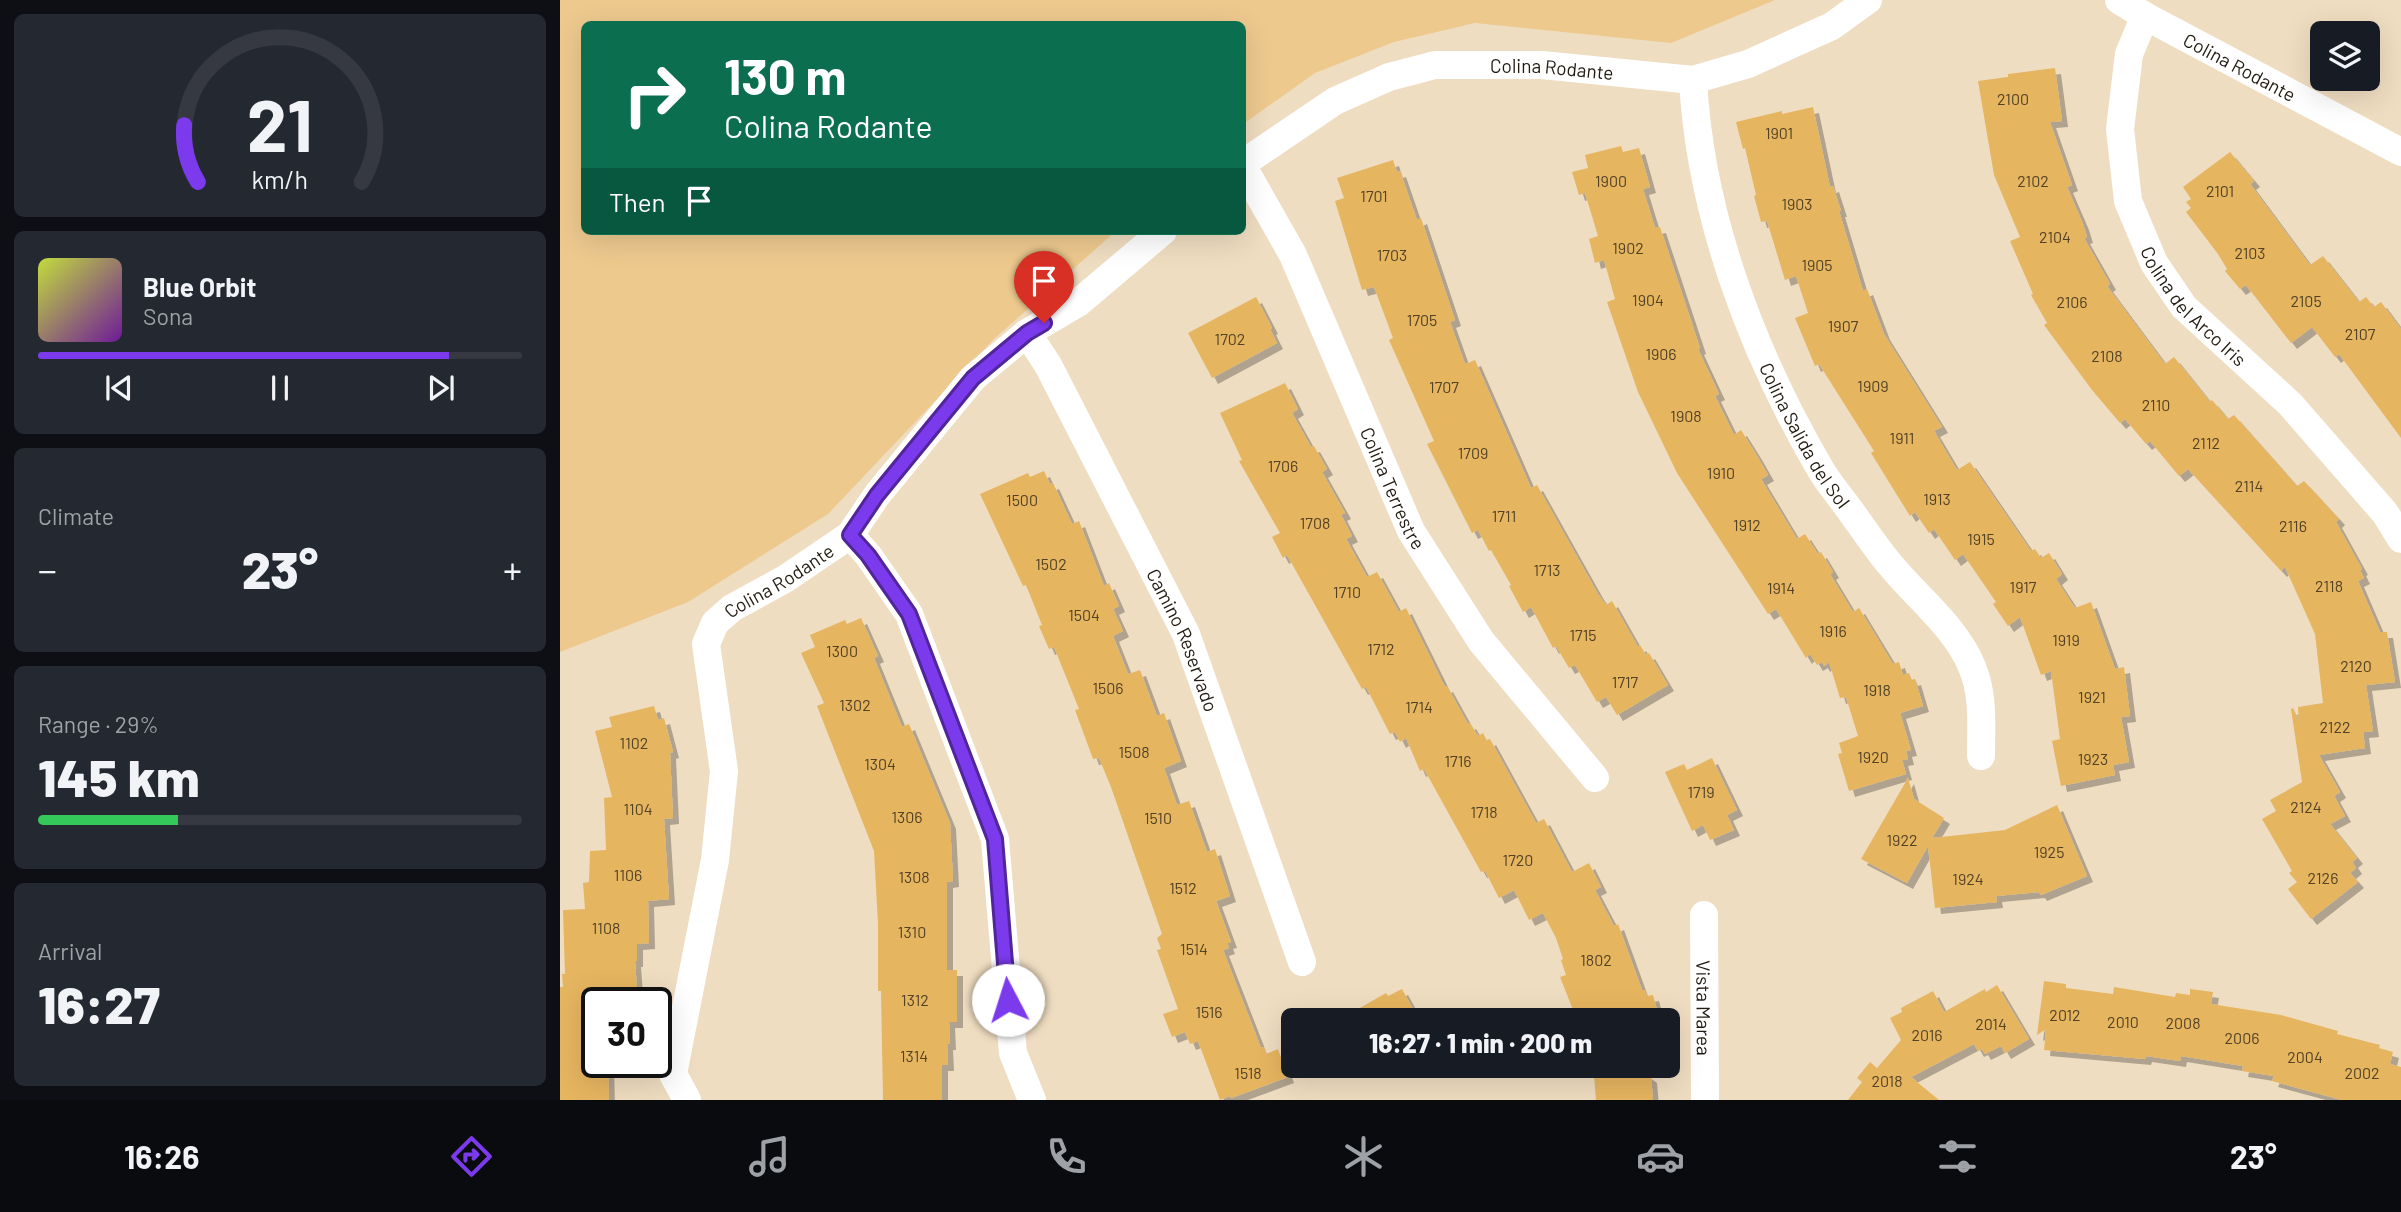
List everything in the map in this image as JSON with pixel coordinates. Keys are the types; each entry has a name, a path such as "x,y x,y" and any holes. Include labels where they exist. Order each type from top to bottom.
{"street":[{"name":"Colina Rodante","path":"1246,162 1335,100 1389,77 1435,65 1542,65 1693,80 1748,64 1832,26 1868,0"},
{"name":"Colina Rodante","path":"2119,0 2401,152"},
{"name":"Colina del Arco Iris","path":"2145,16 2129,54 2120,129 2128,201 2154,263 2184,307 2290,404 2385,513 2401,539"},
{"name":"Colina Salida del Sol","path":"1693,80 1695,118 1704,171 1721,239 1743,306 1773,379 1819,467 1891,567 1963,650 1973,668 1981,699 1981,756"},
{"name":"Colina Terrestre","path":"1246,172 1293,255 1411,531 1481,641 1595,778"},
{"name":"Colina Rodante","path":"687,1100 673,1074 715,860 724,771 706,644 715,623 732,608 785,579 850,535 877,495 973,378 1027,333 1078,303 1158,235"},
{"name":"Camino Reservado","path":"1027,333 1048,365 1186,634 1302,962"},
{"path":"850,535 868,555 909,614 995,839 1013,1053 1032,1100"},
{"name":"Vista Marea","path":"1704,915 1705,1100"}],"shaded area":[{"path":"560,0 1775,0 1671,43 1475,23 1394,42 1315,73 1246,122 1246,21 581,21 581,235 1111,235 993,340 828,514 688,602 560,652"}],"building":[{"path":"2055,68 2062,121 2050,122 2072,185 2067,187 2083,224 2087,237 2084,238 2110,284 2107,286 2165,364 2174,357 2210,402 2212,400 2228,419 2234,415 2297,486 2304,481 2339,519 2336,522 2362,569 2360,570 2364,578 2358,581 2380,632 2387,632 2395,682 2366,685 2373,731 2363,732 2365,748 2319,755 2340,792 2334,796 2345,816 2330,824 2357,858 2352,862 2356,868 2350,873 2358,882 2311,919 2288,889 2297,882 2289,873 2292,871 2262,819 2276,811 2270,800 2302,782 2291,709 2293,708 2299,720 2298,707 2323,703 2315,634 2285,567 2281,571 2188,469 2179,476 2150,441 2146,444 2125,419 2120,423 2092,390 2044,325 2047,323 2031,295 2033,294 2010,241 2020,237 1994,175 1978,81"},
{"path":"1813,107 1830,187 1833,186 1841,211 1863,291 1867,289 1884,334 1942,427 1934,431 1957,470 1970,462 2031,551 2035,549 2041,558 2049,553 2062,574 2056,579 2075,608 2091,602 2115,669 2124,667 2130,716 2121,717 2129,762 2113,765 2115,775 2061,786 2052,741 2060,739 2051,671 2041,675 2020,617 2008,626 1993,604 1996,602 1963,554 1955,560 1934,529 1929,533 1915,512 1910,516 1871,453 1874,451 1819,364 1815,366 1795,318 1808,313 1796,276 1785,280 1767,221 1761,222 1745,148 1743,149 1736,122"},
{"path":"1621,146 1623,152 1639,148 1650,187 1643,189 1655,228 1660,227 1700,348 1698,349 1719,394 1715,396 1734,435 1741,430 1756,454 1768,475 1761,479 1797,539 1805,534 1818,554 1821,552 1833,572 1830,574 1853,612 1859,608 1893,664 1899,662 1903,675 1909,673 1912,680 1915,679 1923,706 1900,713 1911,750 1906,751 1908,759 1902,760 1906,774 1849,791 1838,754 1842,753 1839,743 1858,736 1846,697 1840,698 1829,662 1824,666 1822,662 1817,665 1810,654 1806,658 1776,609 1768,614 1677,473 1638,392 1607,302 1615,299 1604,260 1595,263 1589,239 1598,236 1585,193 1579,195 1572,172 1588,168 1585,155"},
{"path":"2230,152 2254,181 2250,184 2310,265 2323,256 2359,302 2366,297 2374,307 2381,302 2401,329 2401,438 2339,354 2335,357 2312,327 2291,343 2246,285 2240,289 2225,271 2227,269 2218,254 2186,212 2191,208 2186,202 2191,199 2183,187"},
{"path":"1393,160 1397,172 1400,171 1417,220 1421,218 1455,320 1450,322 1465,364 1475,360 1531,488 1537,485 1598,594 1606,605 1612,601 1638,647 1640,645 1646,655 1649,653 1668,685 1617,715 1606,697 1597,702 1575,665 1569,668 1556,646 1553,648 1531,607 1523,612 1491,550 1489,551 1478,530 1472,533 1427,444 1434,441 1389,340 1393,338 1374,287 1362,290 1335,201 1344,198 1337,178"},
{"path":"1256,297 1277,343 1212,378 1188,333"},
{"path":"1285,383 1298,409 1292,413 1327,469 1322,472 1345,513 1341,515 1352,536 1346,539 1367,577 1377,572 1399,612 1406,608 1445,687 1447,686 1468,724 1470,723 1478,736 1483,733 1487,741 1490,739 1536,823 1544,819 1572,872 1589,863 1601,887 1595,890 1614,926 1618,924 1642,990 1645,990 1647,996 1653,995 1656,1008 1572,1008 1560,977 1566,975 1561,960 1563,959 1543,913 1529,920 1514,890 1499,898 1485,871 1481,872 1424,769 1420,771 1406,738 1400,742 1395,732 1390,734 1366,687 1362,689 1287,555 1283,558 1272,537 1280,533 1239,461 1242,460 1220,413"},
{"path":"1044,471 1050,484 1053,483 1072,524 1079,521 1104,586 1109,583 1119,606 1113,609 1123,631 1113,636 1128,674 1140,670 1157,716 1164,713 1181,761 1164,768 1177,805 1189,801 1207,852 1215,849 1230,896 1216,901 1231,942 1227,943 1229,948 1223,950 1261,1048 1264,1047 1266,1054 1278,1049 1281,1057 1281,1078 1285,1078 1220,1100 1198,1041 1190,1044 1185,1032 1172,1037 1163,1014 1178,1009 1157,950 1161,949 1157,938 1162,934 1111,787 1099,758 1093,759 1075,710 1079,709 1054,647 1049,649 1026,585 1023,586 980,494 1028,473 1030,477"},
{"path":"861,618 878,656 874,658 902,727 909,724 950,823 953,881 947,882 947,970 957,970 957,1022 949,1022 948,1065 942,1065 942,1100 883,1100 874,851 817,706 824,703 801,653 815,647 810,635 845,620 847,624"},
{"path":"654,706 658,720 664,718 673,752 670,753 673,818 664,819 669,899 648,901 649,943 637,944 637,987 581,987 581,1078 608,1078 609,1100 560,1100 560,987 563,987 562,974 565,974 563,910 585,909 583,883 589,882 590,851 606,850 604,798 612,797 595,731 612,727 609,717"},
{"path":"1712,758 1737,810 1727,815 1734,830 1710,840 1703,825 1692,831 1665,772 1684,764 1687,770"},
{"path":"1908,778 1914,799 1944,818 1932,838 2005,830 2057,805 2087,876 2041,895 2039,892 1996,896 1997,902 1935,908 1928,846 1907,883 1861,859"},
{"path":"2044,981 2066,984 2066,988 2113,994 2114,987 2175,997 2176,993 2190,995 2190,989 2213,992 2211,1004 2281,1015 2380,1045 2379,1048 2393,1052 2390,1064 2401,1067 2401,1100 2342,1100 2272,1081 2274,1076 2242,1071 2243,1066 2181,1056 2180,1061 2146,1056 2145,1059 2044,1050 2046,1029 2037,1035"},
{"path":"1997,985 2029,1039 2005,1053 2001,1046 1985,1054 1982,1049 1978,1051 1974,1044 1911,1077 1939,1100 1848,1100 1862,1082 1857,1078 1870,1062 1877,1068 1901,1040 1890,1018 1902,1012 1901,1008 1933,991 1944,1012"},
{"path":"1402,989 1412,1008 1360,1008 1386,993 1388,996"},
{"path":"1594,1078 1651,1078 1653,1100 1596,1100"}],"route":[{"path":"1008,1000 995,839 909,614 868,555 850,535 877,495 973,378 1027,333 1044,323"}]}
